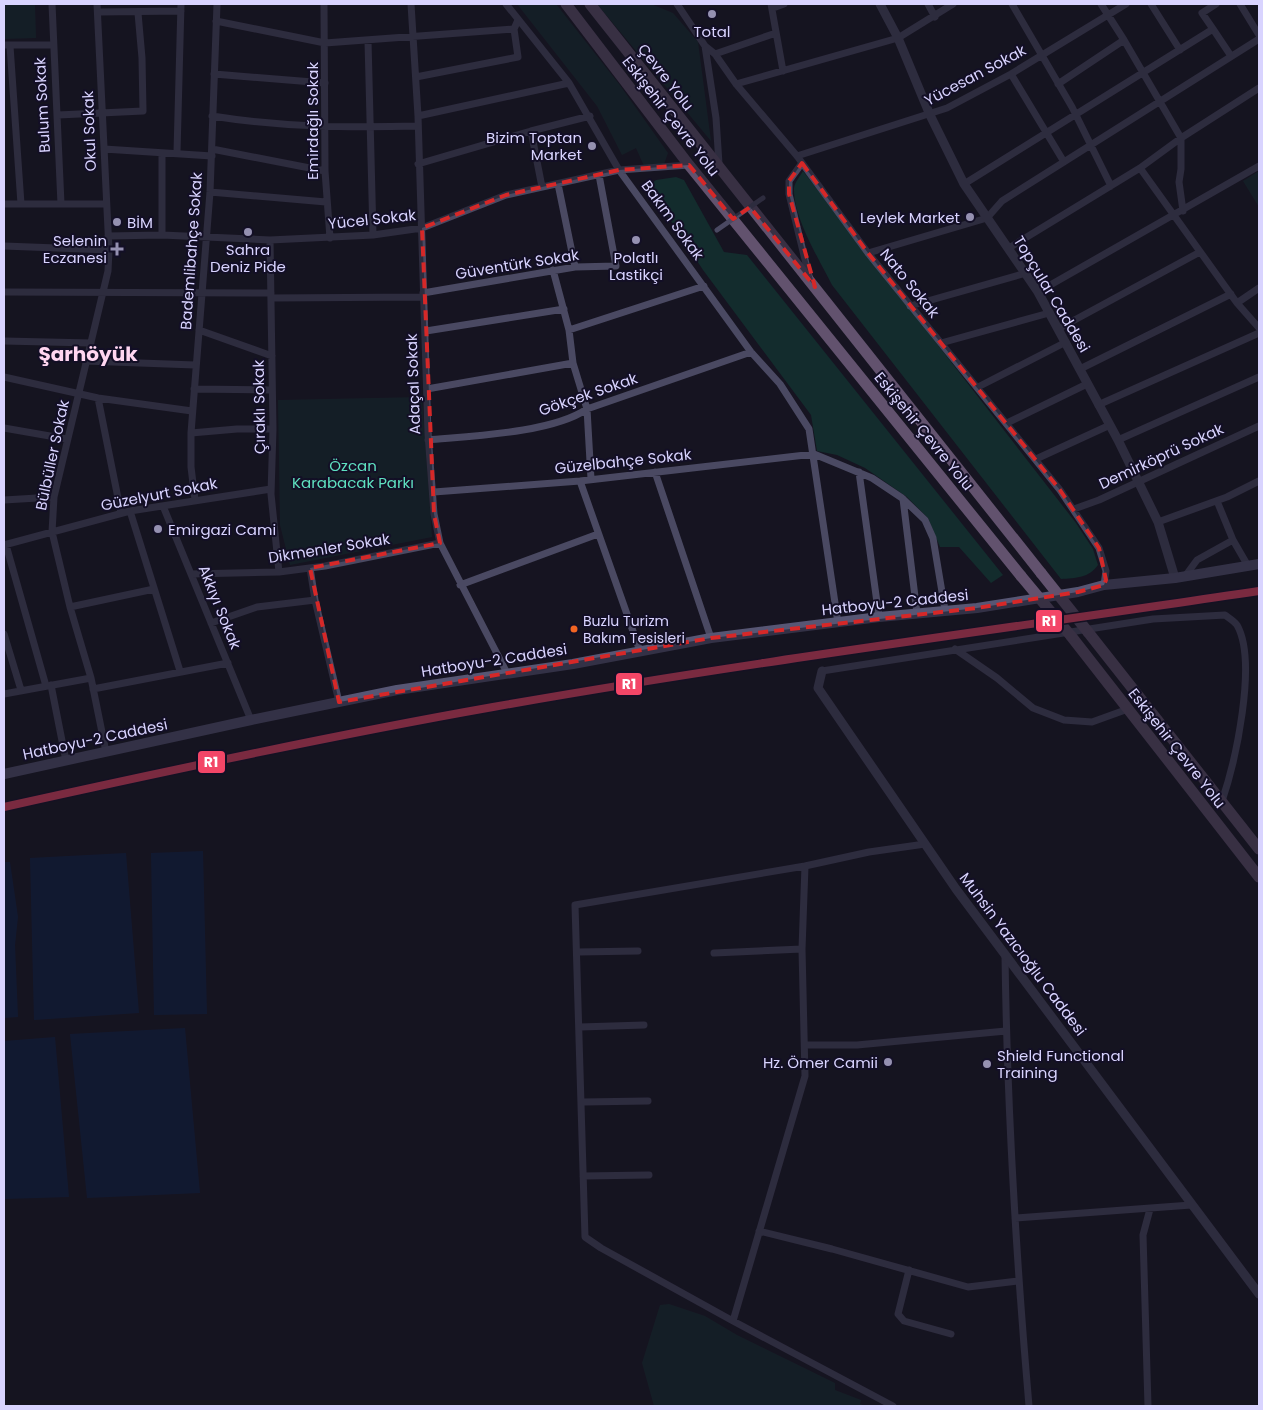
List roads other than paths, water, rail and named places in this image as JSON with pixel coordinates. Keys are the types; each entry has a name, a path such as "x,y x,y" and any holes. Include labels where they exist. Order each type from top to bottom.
{"highway":[{"name":"Eskişehir Çevre Yolu","path":"566,4 689,165 1071,636 1259,877"},
{"name":"Çevre Yolu","path":"590,4 719,169"},
{"name":"Eskişehir Çevre Yolu","path":"719,169 811,282 1259,849"}],"main road":[{"name":"Hatboyu-2 Caddesi","path":"4,774 338,702 711,638 879,617 977,608 1078,592 1104,585 1175,578 1259,564"}],"street":[{"name":"Bulum Sokak","path":"52,4 61,204"},
{"name":"Bademlibahçe Sokak","path":"195,500 191,467 191,433 210,192 216,4"},
{"name":"Emirdağlı Sokak","path":"324,4 326,83 325,172 330,238"},
{"name":"Adaçal Sokak","path":"411,4 418,116 428,440 434,492 434,514 440,543 506,673"},
{"name":"Bakım Sokak","path":"506,4 569,83 590,116 619,170 751,352 780,384 809,429 838,622"},
{"name":"Nato Sokak","path":"677,4 705,46 714,54 736,84 798,156 868,253 1036,459 1074,509 1099,548 1106,571 1104,585"},
{"path":"783,71 772,6 784,4"},
{"name":"Topçular Caddesi","path":"880,4 898,38 930,116 964,184 1038,292 1118,440 1158,522 1175,578"},
{"path":"928,4 935,17"},
{"path":"736,84 898,38 935,17 953,4"},
{"path":"1012,4 1076,115 1111,186"},
{"path":"1101,4 1144,73 1159,103 1181,138 1181,169 1178,182 1183,210"},
{"name":"Yücesan Sokak","path":"798,156 930,116 1011,74 1126,4"},
{"path":"1151,4 1180,50"},
{"path":"1216,4 1202,13 1231,56"},
{"path":"1240,4 1259,35"},
{"path":"97,8 138,13 181,8 177,152"},
{"name":"Okul Sokak","path":"97,8 109,250"},
{"path":"58,115 143,111 142,58 138,13"},
{"path":"416,77 518,57 514,28 518,20"},
{"path":"216,22 325,43 414,38 514,28"},
{"path":"964,184 1144,73 1213,28"},
{"path":"714,54 776,33"},
{"path":"868,253 986,218 1002,201 1259,39"},
{"path":"1058,84 1124,40"},
{"path":"368,41 373,235"},
{"path":"22,204 7,46 53,46"},
{"path":"705,46 716,118 719,169"},
{"path":"214,74 326,83"},
{"path":"1011,74 1064,162"},
{"path":"418,116 569,83"},
{"path":"1009,248 1140,168 1181,138 1259,88"},
{"path":"212,116 260,123 325,127 418,126"},
{"path":"418,164 531,130 590,116"},
{"path":"531,130 542,187"},
{"path":"104,149 162,153 212,152 325,172"},
{"path":"162,153 162,235"},
{"path":"802,163 789,181 789,194 811,282"},
{"name":"Yücel Sokak","path":"108,236 162,235 270,240 373,235 422,228 506,196 542,187 619,170 689,165"},
{"path":"1038,292 1259,166"},
{"path":"1140,168 1237,303 1259,328"},
{"name":"Güventürk Sokak","path":"4,292 423,295 553,270 574,267 616,266 599,175"},
{"path":"558,184 574,267"},
{"path":"210,192 326,202"},
{"path":"717,230 763,198"},
{"path":"4,204 106,204"},
{"name":"Çıraklı Sokak","path":"270,240 272,489 279,572"},
{"path":"4,246 109,250"},
{"name":"Bülbüller Sokak","path":"106,752 91,678 70,607 52,532 54,497 85,361 103,293 109,250"},
{"path":"1058,329 1200,252"},
{"path":"553,270 569,330 573,363 587,409 591,479"},
{"path":"910,306 1026,273"},
{"path":"569,330 704,286"},
{"path":"1237,303 1259,288"},
{"path":"1080,369 1231,294"},
{"path":"426,331 564,309"},
{"path":"941,343 1049,313"},
{"path":"199,330 272,356"},
{"path":"1098,405 1259,333"},
{"path":"4,341 91,343"},
{"path":"978,387 1066,342"},
{"name":"Gökçek Sokak","path":"428,440 530,428 578,415 587,409 751,352"},
{"path":"85,361 195,365"},
{"path":"427,389 573,363"},
{"path":"4,377 98,398 192,411"},
{"path":"1118,440 1259,377"},
{"path":"1007,423 1088,384"},
{"path":"194,389 271,390"},
{"path":"98,398 121,513"},
{"path":"1036,459 1110,425"},
{"name":"Demirköprü Sokak","path":"1074,509 1138,482 1259,426"},
{"path":"4,428 67,439"},
{"path":"191,433 237,429 273,430"},
{"path":"814,454 859,472 902,498 925,520 933,538 945,610"},
{"name":"Güzelbahçe Sokak","path":"434,492 580,481 814,454"},
{"path":"654,472 711,638"},
{"path":"859,472 879,617"},
{"path":"580,481 640,651"},
{"path":"1158,522 1217,501 1259,481"},
{"name":"Güzelyurt Sokak","path":"5,545 130,511 272,489"},
{"path":"4,500 54,497"},
{"path":"902,498 917,613"},
{"path":"1217,501 1233,540 1248,566"},
{"name":"Akkıyı Sokak","path":"163,506 251,720"},
{"path":"130,511 180,671"},
{"path":"460,585 598,534"},
{"path":"1186,575 1197,560 1233,540"},
{"name":"Dikmenler Sokak","path":"191,574 279,572 310,568 440,543"},
{"path":"5,545 48,685 66,761"},
{"path":"310,568 315,600 338,702"},
{"path":"70,607 154,589"},
{"path":"211,623 257,607 315,600"},
{"path":"822,671 1153,619 1225,615 1238,627 1246,661 1245,684 1233,769 1222,802"},
{"path":"4,634 21,690"},
{"path":"955,649 997,678 1033,708 1064,720 1092,722 1128,709"},
{"path":"93,689 228,663"},
{"name":"Muhsin Yazıcıoğlu Caddesi","path":"822,671 818,688 925,844 1259,1294"},
{"path":"4,694 91,678"},
{"path":"894,1406 733,1322 588,1240 584,1232 578,952 575,905 805,866 869,852 925,844"},
{"path":"733,1322 805,1076 806,1045 802,949 805,866"},
{"path":"714,953 802,949"},
{"path":"578,952 638,951"},
{"path":"1005,952 1006,1030 1014,1218 1029,1406"},
{"path":"580,1027 644,1025"},
{"path":"806,1045 858,1045 1006,1030"},
{"path":"582,1102 648,1101"},
{"path":"583,1176 649,1174"},
{"path":"1014,1218 1192,1205"},
{"path":"1148,1406 1142,1236 1150,1209"},
{"path":"759,1231 968,1287 1018,1281"},
{"path":"909,1270 898,1314 904,1321 951,1334"}],"water":[{"path":"203,851 207,1014 154,1015 151,853"},
{"path":"126,853 139,1013 34,1020 30,858"},
{"path":"4,862 10,862 18,917 15,945 18,1017 4,1018"},
{"path":"185,1028 200,1193 87,1198 70,1034"},
{"path":"55,1037 69,1197 4,1199 4,1041"}],"place":[{"name":"Total","path":"712,14"},
{"name":"Bizim Toptan Market","path":"592,146"},
{"name":"Leylek Market","path":"970,217"},
{"name":"BİM","path":"117,222"},
{"name":"Sahra Deniz Pide","path":"248,232"},
{"name":"Polatlı Lastikçi","path":"636,240"},
{"name":"Selenin Eczanesi","path":"117,249"},
{"name":"Emirgazi Cami","path":"158,529"},
{"name":"Buzlu Turizm Bakım Tesisleri","path":"574,629"},
{"name":"Hz. Ömer Camii","path":"888,1062"},
{"name":"Shield Functional Training","path":"987,1064"}],"district":[{"name":"Şarhöyük","path":"88,354"}],"park label":[{"name":"Özcan Karabacak Parkı","path":"353,474"}]}
